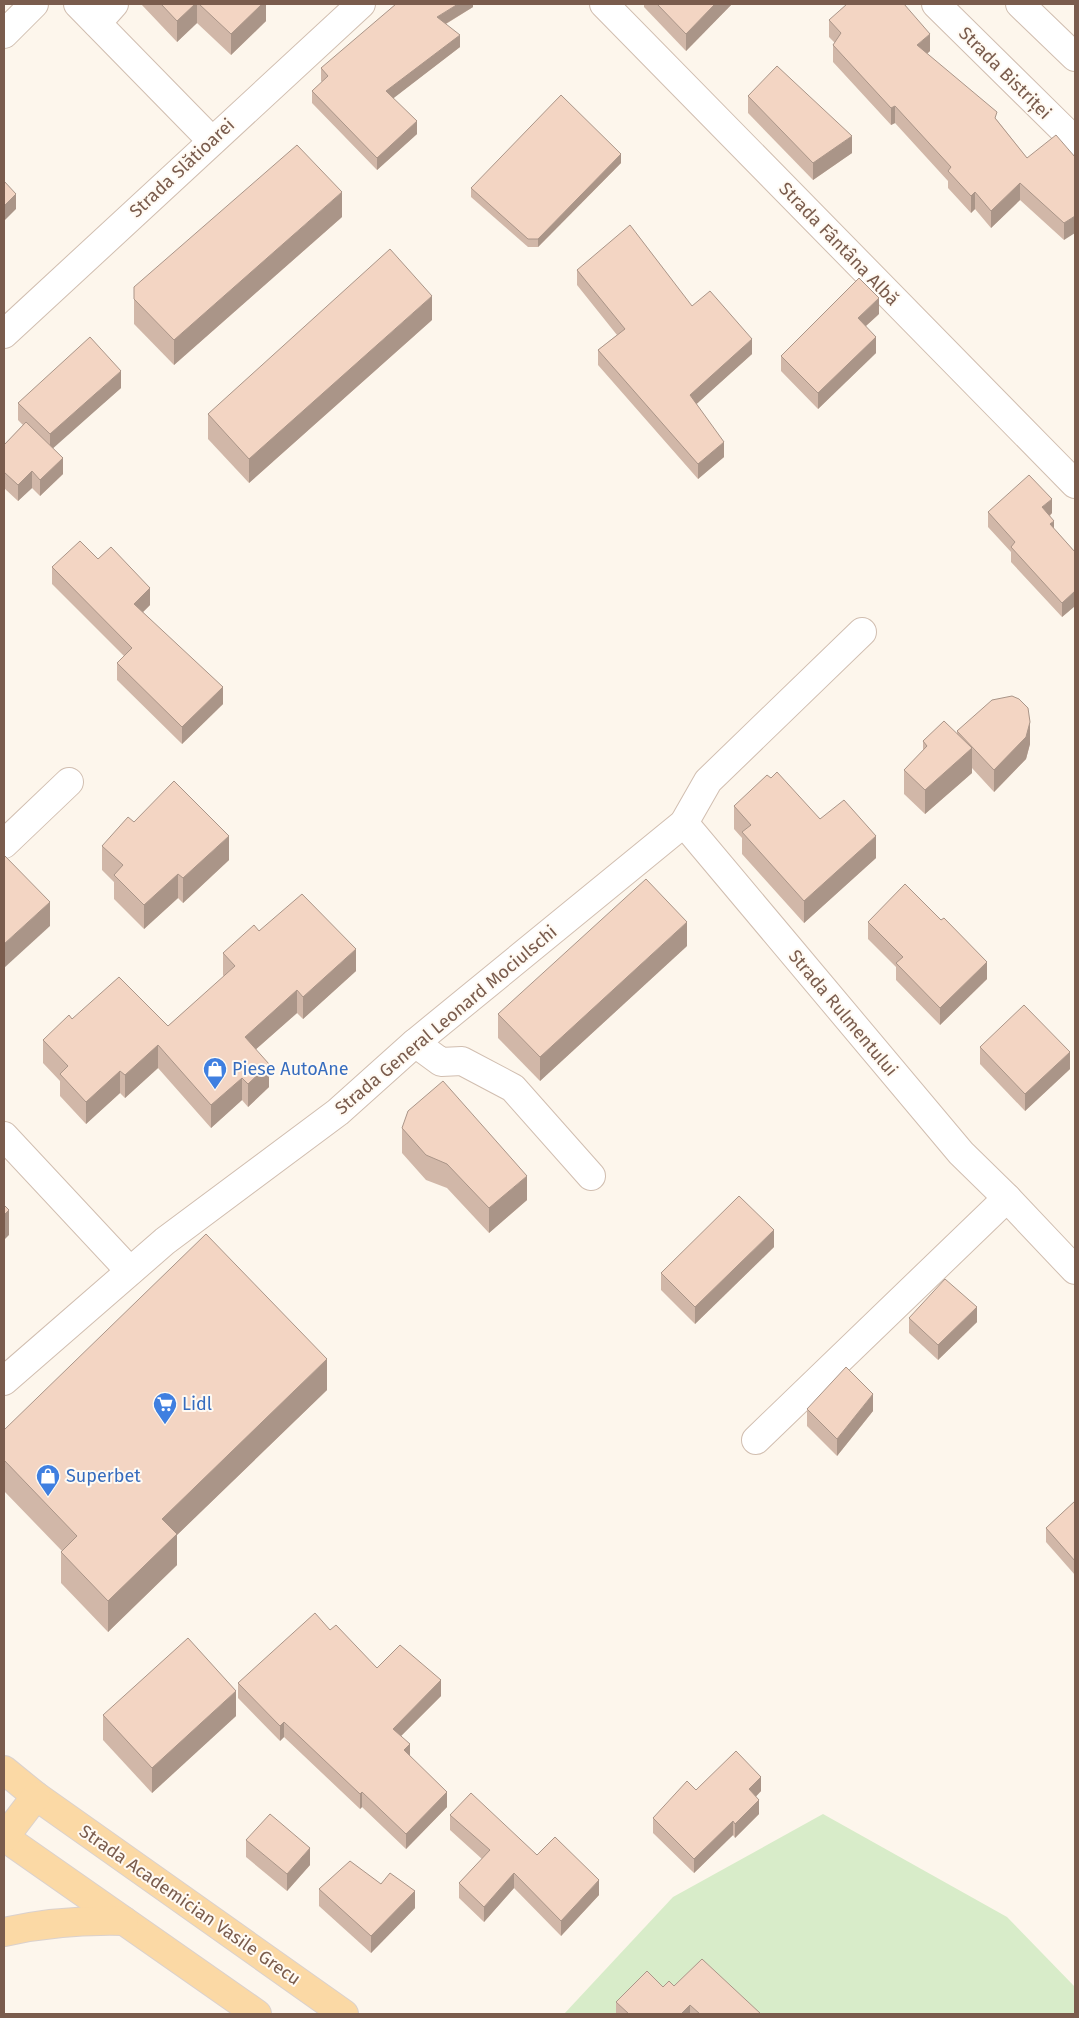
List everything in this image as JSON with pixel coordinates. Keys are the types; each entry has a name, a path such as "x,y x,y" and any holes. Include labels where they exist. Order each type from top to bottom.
{"main road":[{"name":"Strada Academician Vasile Grecu","path":"4,1770 36,1796 344,2014"},
{"path":"36,1796 4,1837 257,2014"},
{"path":"4,1932 48,1924 86,1920 124,1921"}],"street":[{"path":"4,34 34,4"},
{"path":"78,4 106,13 212,141"},
{"name":"Strada Slătioarei","path":"4,334 361,4"},
{"name":"Strada Fântâna Albă","path":"604,4 1075,484"},
{"name":"Strada Bistriței","path":"936,4 1075,142"},
{"path":"1020,4 1075,57"},
{"name":"Strada General Leonard Mociulschi","path":"4,1382 165,1242 338,1112 415,1043 684,823 708,781 862,632"},
{"path":"4,844 69,782"},
{"name":"Strada Rulmentului","path":"684,823 960,1153 1007,1198 1075,1270"},
{"path":"415,1043 441,1062 462,1061 513,1088 591,1176"},
{"path":"4,1136 130,1271"},
{"path":"756,1440 1007,1198"}],"green space":[{"path":"823,1814 1007,1917 1075,1987 1075,2014 564,2014 673,1897"}],"building":[{"path":"161,4 195,4 177,21"},
{"path":"199,4 262,4 231,34"},
{"path":"396,4 458,4 437,17 460,35 386,91 417,121 377,158 312,91 328,76 321,68"},
{"path":"657,4 715,4 686,34"},
{"path":"847,4 904,4 930,34 917,45 997,112 995,118 1027,158 1056,135 1075,157 1075,216 1064,223 1020,183 991,211 975,192 971,196 948,171 951,167 895,106 891,108 833,45 841,33 829,20"},
{"path":"777,66 852,136 813,163 748,96"},
{"path":"561,95 621,154 538,239 528,239 471,188"},
{"path":"297,145 342,192 174,340 134,299 134,287"},
{"path":"4,181 16,194 4,206"},
{"path":"630,225 692,306 710,291 752,339 690,395 724,442 698,464 598,350 625,329 577,270"},
{"path":"390,249 432,296 249,459 208,414"},
{"path":"859,278 879,298 858,318 876,337 818,393 781,356"},
{"path":"90,337 121,371 50,434 18,403"},
{"path":"26,422 63,458 40,480 32,471 18,485 4,472 4,445"},
{"path":"1029,475 1052,499 1042,507 1054,521 1050,524 1075,552 1075,591 1062,603 1011,547 1015,542 988,512"},
{"path":"80,541 98,559 111,547 150,588 134,604 223,687 182,727 117,663 132,648 52,567"},
{"path":"1012,696 1019,699 1028,708 1030,722 1026,737 994,770 957,731 992,700"},
{"path":"944,721 972,748 925,790 904,770 927,746 923,741"},
{"path":"777,772 820,819 844,800 876,836 804,901 742,832 751,825 734,806 767,775 771,778"},
{"path":"174,781 229,836 183,878 178,874 144,905 114,875 123,865 102,846 128,817 134,822"},
{"path":"4,855 50,902 4,944"},
{"path":"646,879 687,922 540,1057 498,1014"},
{"path":"905,884 941,920 944,918 987,962 940,1008 896,963 903,957 868,922"},
{"path":"302,894 356,949 303,997 297,990 245,1037 269,1064 248,1084 242,1078 211,1105 158,1045 125,1075 120,1071 86,1102 60,1074 68,1066 43,1040 69,1015 72,1019 119,977 168,1026 235,966 223,953 254,925 259,931"},
{"path":"1024,1005 1070,1052 1025,1094 980,1047"},
{"path":"443,1081 527,1176 489,1208 447,1164 426,1155 402,1128 408,1111"},
{"path":"739,1196 774,1230 695,1307 661,1273"},
{"path":"4,1205 9,1210 4,1215"},
{"name":"Lidl","path":"206,1234 327,1359 162,1519 177,1534 108,1601 61,1552 77,1536 4,1460 4,1430"},
{"path":"945,1279 977,1307 938,1345 909,1318"},
{"path":"846,1367 873,1394 837,1439 807,1409"},
{"path":"1075,1501 1075,1561 1046,1528"},
{"path":"315,1613 330,1630 336,1625 377,1668 400,1645 441,1680 393,1729 410,1744 404,1750 447,1792 406,1834 362,1792 360,1794 284,1722 280,1726 238,1683"},
{"path":"188,1638 236,1691 152,1768 103,1715"},
{"path":"736,1751 761,1777 749,1789 759,1800 735,1824 733,1821 694,1859 653,1818 687,1781 696,1790"},
{"path":"471,1793 537,1855 555,1837 599,1880 561,1921 514,1873 484,1907 459,1883 490,1850 450,1815"},
{"path":"270,1814 310,1848 287,1874 246,1840"},
{"path":"350,1861 381,1884 390,1873 415,1891 371,1936 319,1889"},
{"path":"702,1959 761,2014 700,2014 690,2005 681,2014 629,2014 616,2002 647,1971 663,1987 669,1981 674,1986"}],"place":[{"name":"Piese AutoAne","path":"215,1090"},
{"name":"Lidl","path":"165,1425"},
{"name":"Superbet","path":"48,1497"}]}
